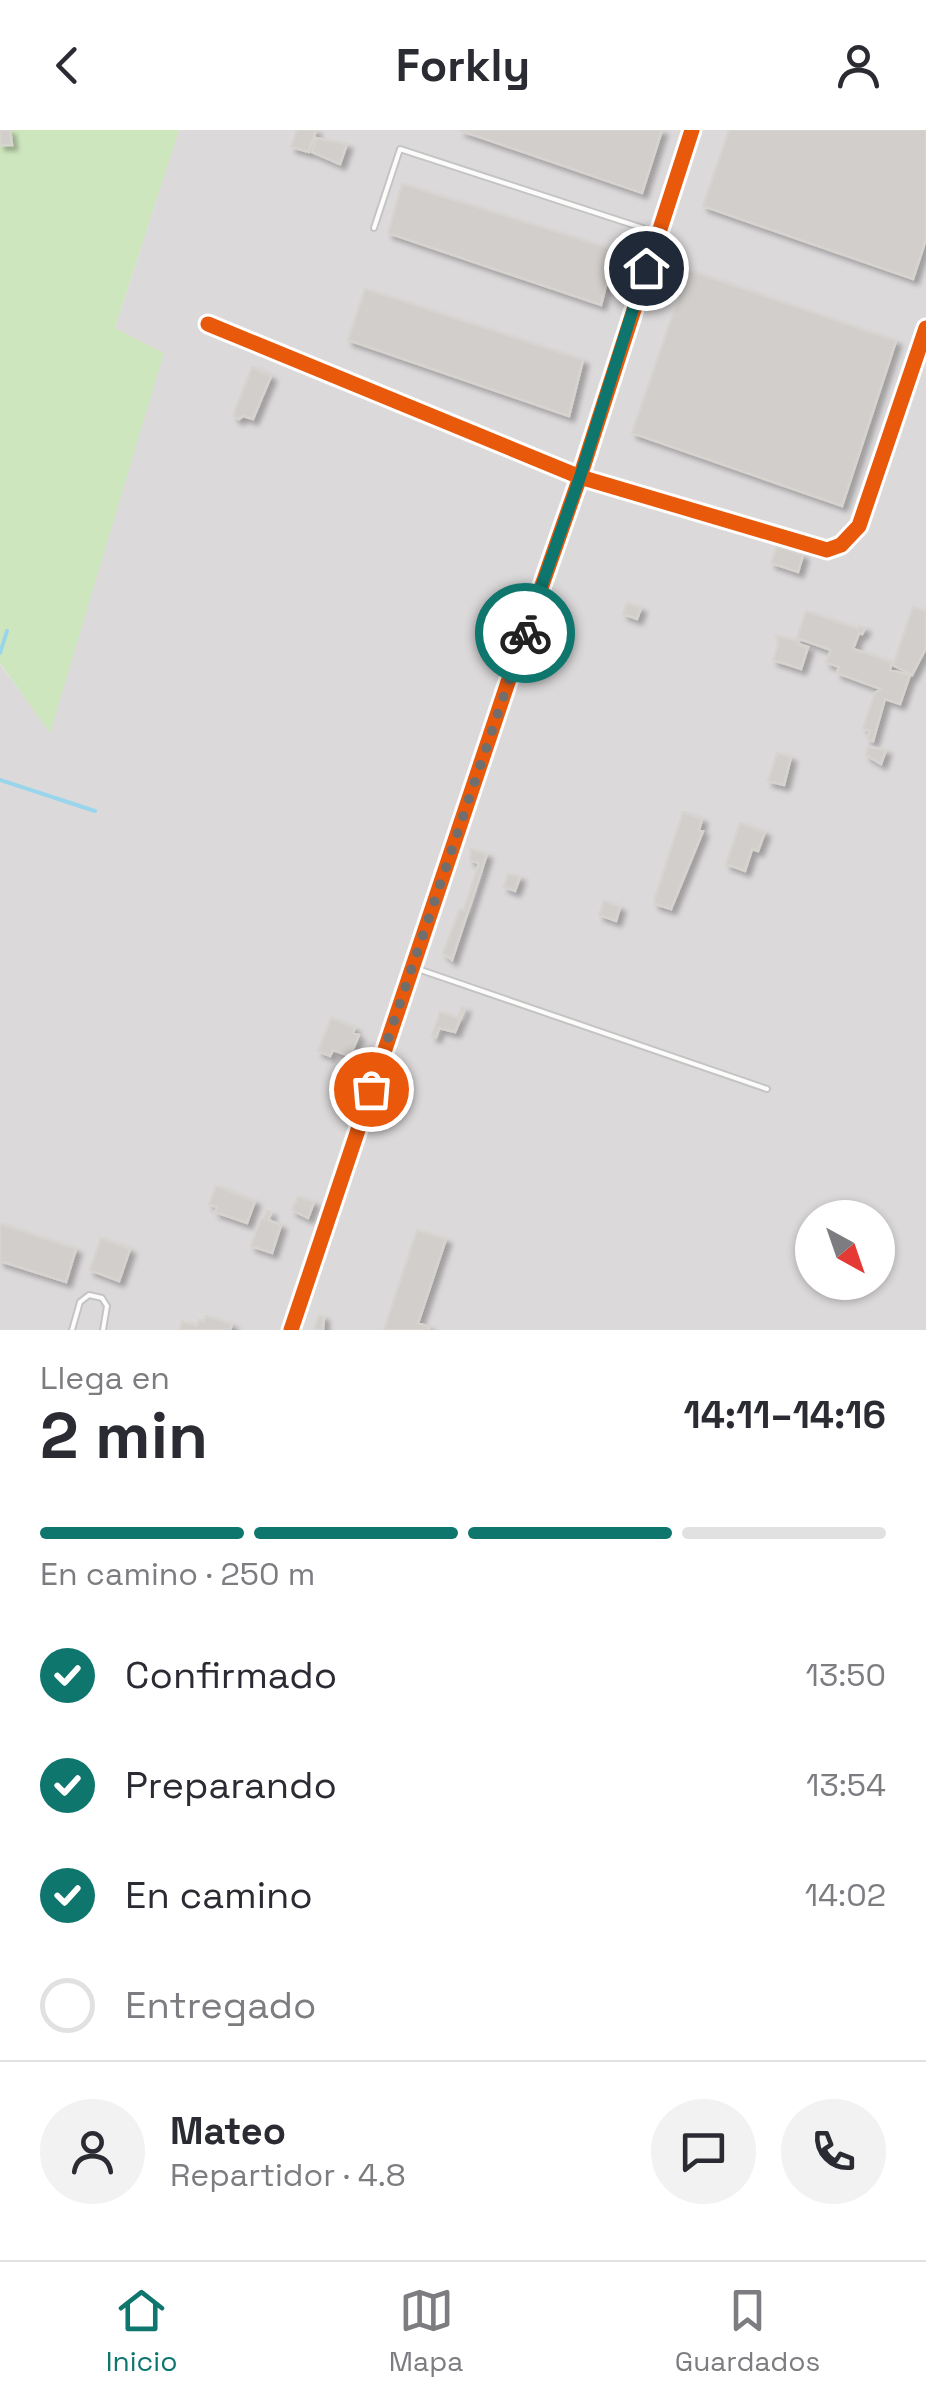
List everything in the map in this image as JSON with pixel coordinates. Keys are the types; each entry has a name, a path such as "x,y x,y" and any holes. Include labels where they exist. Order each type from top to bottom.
{"street":[{"path":"291,1330 580,477 692,130"},
{"path":"208,324 580,477 827,550 841,545 859,526 926,328"}],"lane":[{"path":"374,228 400,149 658,234"},
{"path":"412,967 766,1089"},
{"path":"72,1330 80,1302 89,1295 102,1298 107,1306 102,1330"}],"shaded area":[{"path":"179,130 926,130 926,1330 0,1330 0,664 50,732 163,353 115,328"}],"green space":[{"path":"0,130 179,130 115,328 164,353 50,733 0,663"}],"building":[{"path":"0,130 10,130 12,145 0,145"},
{"path":"297,130 316,130 309,152 291,147"},
{"path":"459,130 662,130 642,193"},
{"path":"729,130 926,130 926,239 913,279 703,206"},
{"path":"316,138 347,144 340,164 312,152"},
{"path":"402,184 615,250 601,305 388,233"},
{"path":"688,270 896,341 842,506 632,433"},
{"path":"365,289 583,360 569,416 348,340"},
{"path":"252,367 271,376 253,419 239,419 234,413"},
{"path":"777,546 803,555 798,572 771,563"},
{"path":"627,603 641,608 637,619 623,614"},
{"path":"913,607 926,611 926,648 912,675 893,665"},
{"path":"806,611 865,628 853,649 892,662 890,670 910,675 900,704 885,699 873,741 867,739 870,731 863,728 875,693 881,689 837,673 839,667 826,662 831,650 797,638"},
{"path":"776,636 808,647 801,669 773,660 779,643"},
{"path":"868,747 886,750 881,764 866,755"},
{"path":"777,753 791,757 784,785 768,781"},
{"path":"683,812 702,819 699,830 703,831 671,909 654,901"},
{"path":"740,823 765,832 758,851 752,849 745,871 726,864"},
{"path":"471,849 487,854 452,960 443,953 460,909 464,910 479,863 470,860"},
{"path":"508,874 520,877 515,891 504,887"},
{"path":"604,901 620,907 616,921 599,915"},
{"path":"462,1007 465,1008 455,1032 439,1028 436,1037 432,1036 440,1012 458,1018"},
{"path":"331,1018 355,1028 353,1033 359,1035 350,1056 333,1050 330,1056 318,1051"},
{"path":"216,1186 255,1201 247,1223 215,1212 217,1207 209,1204"},
{"path":"298,1197 314,1202 308,1218 292,1210"},
{"path":"267,1211 271,1212 268,1220 281,1225 272,1253 251,1246"},
{"path":"0,1224 76,1249 66,1282 0,1261"},
{"path":"417,1230 446,1239 418,1323 429,1330 384,1330"},
{"path":"101,1238 130,1249 119,1281 90,1270"},
{"path":"319,1315 324,1317 323,1330 314,1330"},
{"path":"206,1316 232,1324 230,1330 180,1330 182,1321 197,1326"}],"waterway":[{"path":"0,653 7,631"},
{"path":"0,780 95,811"}],"cycle path":[{"path":"291,1330 580,477 692,130"},
{"path":"208,324 580,477 827,550 841,545 859,526 926,328"}],"way so far":[{"path":"371,1089 525,633"}],"route":[{"path":"525,633 580,477 646,268"}]}
